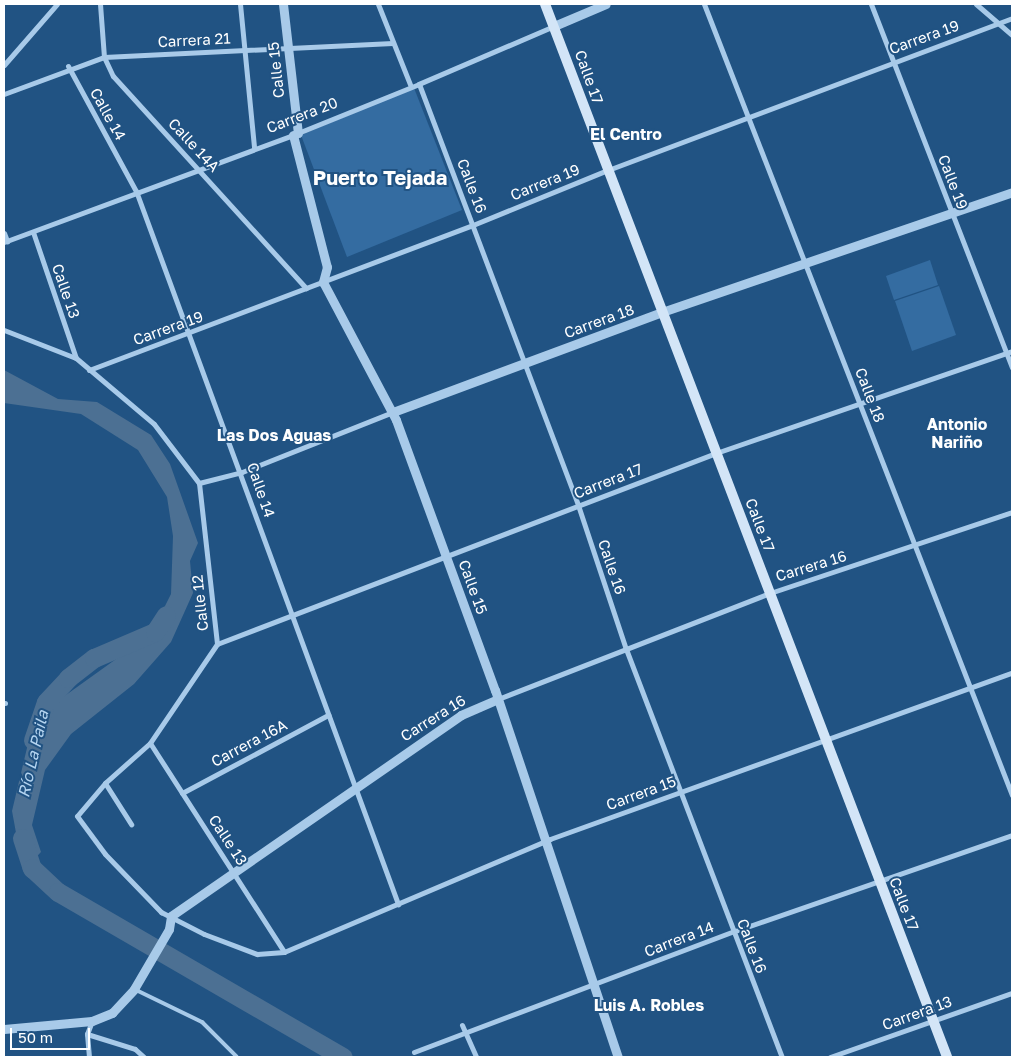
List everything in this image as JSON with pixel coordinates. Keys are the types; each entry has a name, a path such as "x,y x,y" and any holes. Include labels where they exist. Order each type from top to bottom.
{"main road":[{"name":"Calle 17","path":"545,4 947,1057"}],"street":[{"path":"4,65 57,4"},
{"name":"Calle 14A","path":"100,4 104,57 113,76 202,171 306,288"},
{"path":"240,4 242,50 254,148"},
{"name":"Calle 15","path":"283,4 295,134 327,267 323,282 393,412 498,699 592,986 618,1057"},
{"path":"378,4 411,87"},
{"name":"Carrera 20","path":"5,242 136,191 202,171 254,148 295,134 419,84 606,4"},
{"name":"Calle 18","path":"704,4 1012,795"},
{"name":"Calle 19","path":"871,4 952,214 1009,352 1012,368"},
{"path":"976,4 1012,35"},
{"name":"Carrera 19","path":"88,370 189,334 473,225 608,170 1012,18"},
{"name":"Carrera 21","path":"4,94 68,66 104,57 393,43"},
{"name":"Calle 14","path":"68,66 136,191 242,472 290,613 398,904"},
{"name":"Calle 16","path":"419,84 578,506 626,650 684,792 782,1057"},
{"name":"Carrera 18","path":"199,483 242,472 393,412 662,312 806,265 1012,192"},
{"path":"4,232 5,242"},
{"name":"Calle 13","path":"33,232 76,358"},
{"path":"4,330 76,358 154,424 199,483"},
{"name":"Carrera 17","path":"217,644 290,613 716,453 860,405 1009,352"},
{"name":"Calle 12","path":"171,916 161,912 105,854 77,816 104,783 150,743 217,644 199,483"},
{"name":"Carrera 16","path":"171,916 233,870 460,715 770,593 916,548 1012,512"},
{"name":"Carrera 15","path":"171,916 257,954 284,952 544,842 1012,673"},
{"name":"Carrera 16A","path":"182,793 328,715"},
{"name":"Calle 13","path":"150,743 284,952"},
{"path":"104,783 131,824"},
{"name":"Carrera 14","path":"414,1052 592,986 734,930 880,882 1012,835"},
{"path":"4,1029 92,1021 112,1012 137,985 169,929 171,916"},
{"name":"Carrera 13","path":"830,1057 1012,992"},
{"path":"89,1057 87,1034 92,1021"},
{"path":"462,1025 476,1057"},
{"path":"87,1034 135,1049 144,1057"}],"lane":[{"path":"137,985 202,1022 237,1057"}],"shaded area":[{"path":"414,88 462,210 347,257 301,135"},
{"path":"930,260 938,285 894,300 886,276"},
{"path":"939,286 956,335 912,351 895,301"}],"water":[{"path":"4,370 58,399 97,402 151,435 170,464 198,543 190,561 193,593 171,642 134,684 71,734 45,770 32,825 41,852 23,871 12,811 31,731 45,710 151,634 171,594 173,536 167,497 138,450 81,414 4,403"}],"waterway":[{"name":"Río La Paila","path":"33,740 46,702 68,678 94,658 155,632 166,615"},
{"name":"Río La Paila","path":"22,838 32,868 58,892 343,1057"}],"district":[{"name":"El Centro","path":"626,134"},
{"name":"Puerto Tejada","path":"380,177"},
{"name":"Antonio Nariño","path":"957,433"},
{"name":"Las Dos Aguas","path":"274,435"},
{"name":"Luis A. Robles","path":"649,1005"}]}
